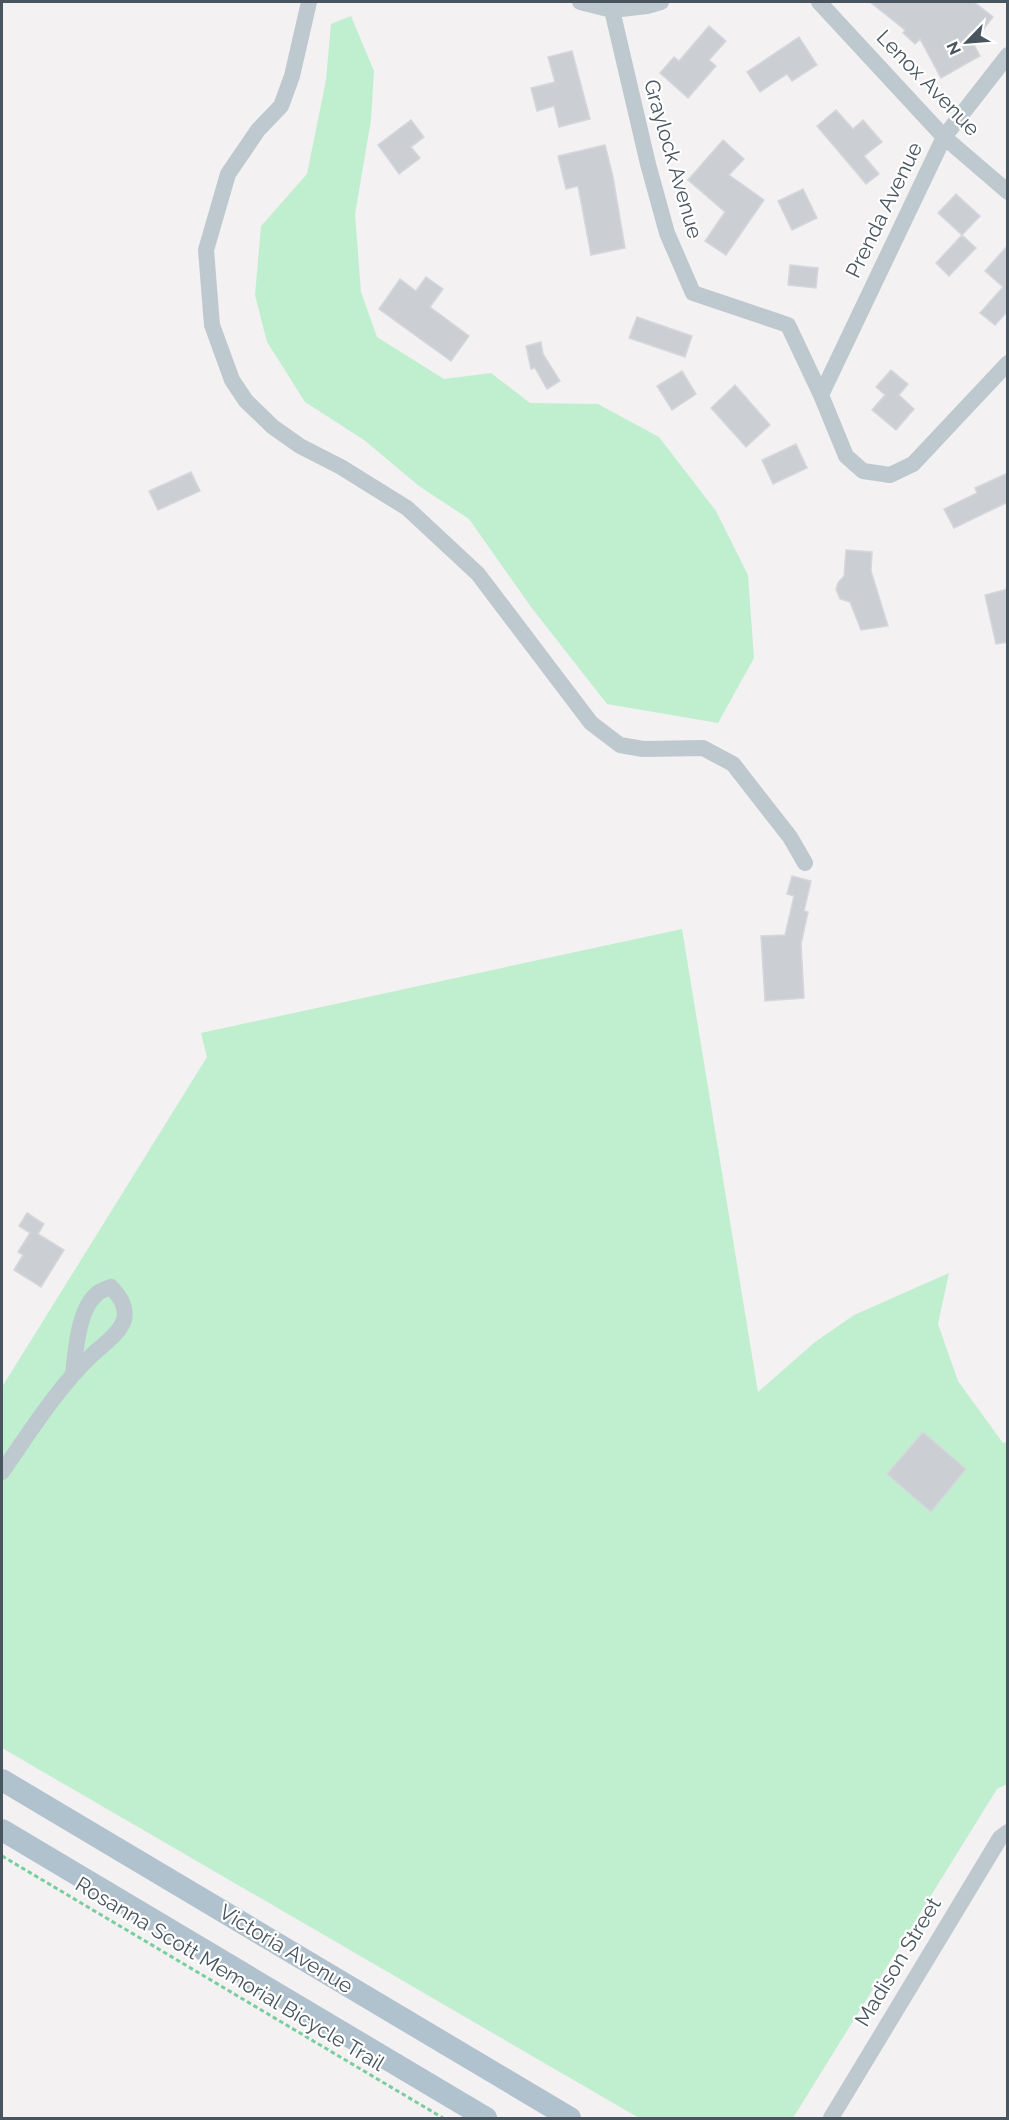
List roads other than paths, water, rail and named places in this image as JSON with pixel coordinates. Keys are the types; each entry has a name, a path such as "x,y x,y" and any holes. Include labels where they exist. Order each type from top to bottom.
{"main road":[{"name":"Victoria Avenue","path":"2,1780 570,2118"},
{"name":"Victoria Avenue","path":"2,1830 486,2118"}],"street":[{"path":"309,2 292,76 281,106 258,130 228,174 206,250 212,325 232,380 246,401 273,427 300,446 341,467 407,508 478,574 591,723 620,745 644,749 703,748 733,764 790,837 806,863"},
{"path":"580,2 612,10 661,2"},
{"name":"Lenox Avenue","path":"819,2 944,137 1008,192"},
{"name":"Graylock Avenue","path":"612,10 645,153 664,222 693,292 788,325 846,456 863,471 890,475 913,464 1008,363"},
{"name":"Prenda Avenue","path":"820,395 944,137 1008,55"},
{"path":"2,1472 73,1373 119,1330 124,1318 124,1306 111,1287 99,1292 90,1301 79,1329 73,1373"},
{"name":"Madison Street","path":"831,2118 1000,1838 1008,1832"}]}
